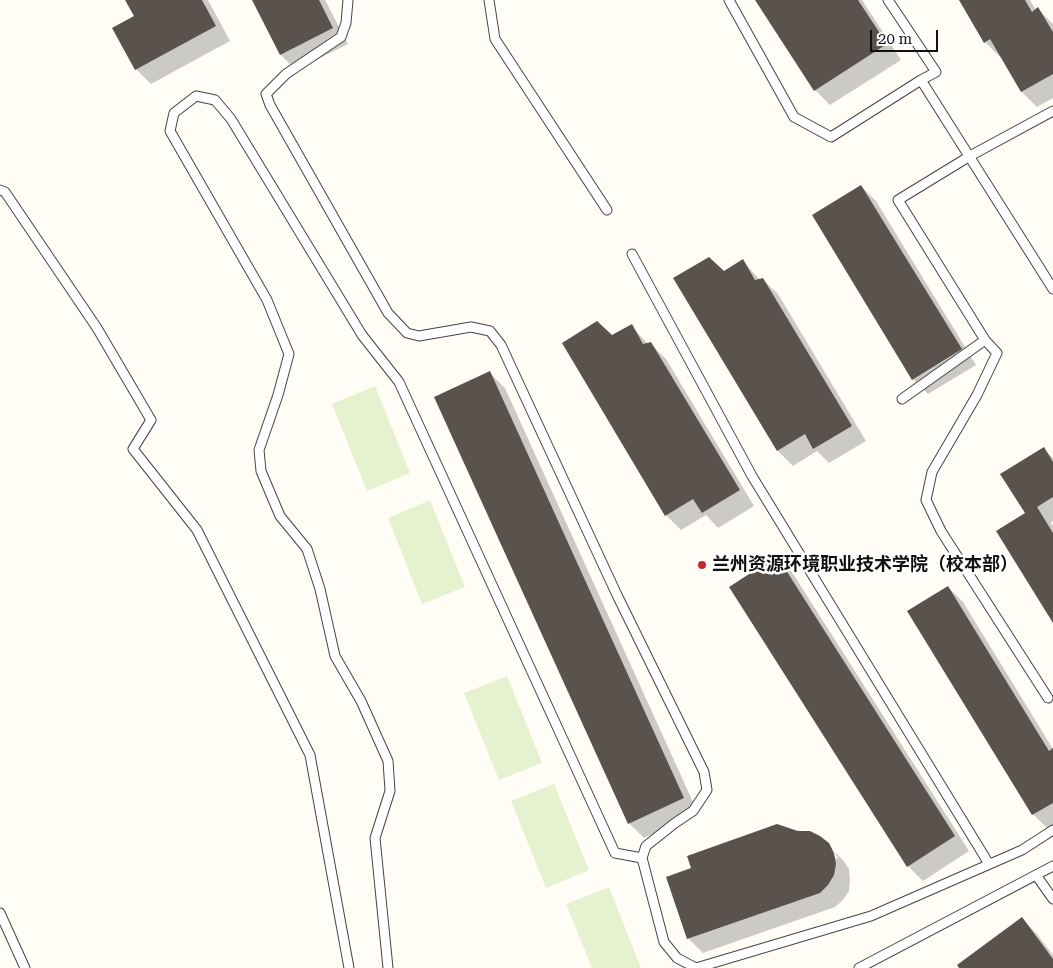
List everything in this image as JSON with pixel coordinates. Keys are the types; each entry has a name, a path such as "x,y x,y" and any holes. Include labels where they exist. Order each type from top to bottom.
{"lane":[{"path":"348,0 346,23 341,37 286,74 266,94 270,105 388,313 407,333 419,336 471,327 490,332 501,344 617,596 704,772 707,790 693,811 674,823 646,846 642,858 664,942 677,958 696,968 871,916 1022,850 1053,830"},
{"path":"489,0 495,39 607,210"},
{"path":"729,0 794,117 831,137 936,72 888,0"},
{"path":"921,80 1053,289"},
{"path":"388,968 375,838 390,791 388,761 361,701 335,656 320,589 308,549 280,516 261,471 259,450 278,395 289,354 267,300 170,131 174,113 196,96 215,100 231,119 362,335 399,382 615,853 642,858"},
{"path":"1048,698 942,531 926,500 932,472 977,395 997,353 985,340 898,200 970,156 1053,111"},
{"path":"0,190 5,192 97,328 150,420 133,449 197,530 310,756 349,968"},
{"path":"632,254 752,476 989,864"},
{"path":"902,399 985,340"},
{"path":"859,968 1053,866"},
{"path":"1036,875 1053,898"},
{"path":"0,913 25,968"}],"green space":[{"path":"375,386 410,473 367,491 332,404"},
{"path":"430,500 465,587 422,604 388,518"},
{"path":"507,676 542,763 499,780 464,693"},
{"path":"554,784 589,870 546,888 511,801"},
{"path":"609,887 641,968 592,968 566,904"}],"building":[{"path":"125,0 202,0 216,26 135,70 112,28 134,16"},
{"path":"252,0 319,0 333,28 280,55"},
{"path":"755,0 858,0 887,44 814,91"},
{"path":"959,0 1025,0 1032,12 1038,7 1053,32 1053,74 1021,92 990,39 984,43"},
{"path":"861,185 962,349 912,380 812,215"},
{"path":"709,257 724,271 743,259 755,280 763,278 852,426 813,449 805,434 777,451 673,278"},
{"path":"597,321 612,335 632,324 643,344 651,342 740,490 702,513 693,499 665,516 562,343"},
{"path":"490,371 684,798 628,824 434,397"},
{"path":"1044,447 1053,462 1053,497 1037,507 1053,533 1053,623 996,531 1025,513 1000,474"},
{"path":"777,556 955,836 907,867 729,587"},
{"path":"948,586 1049,751 1053,748 1053,803 1032,815 907,611"},
{"path":"777,824 798,831 810,831 829,843 834,853 836,864 834,875 828,885 820,893 687,939 666,877 691,868 687,856"},
{"path":"1022,917 1053,959 1053,968 959,968 957,965"}],"place":[{"name":"兰州资源环境职业技术学院（校本部）","path":"702,565"}]}
